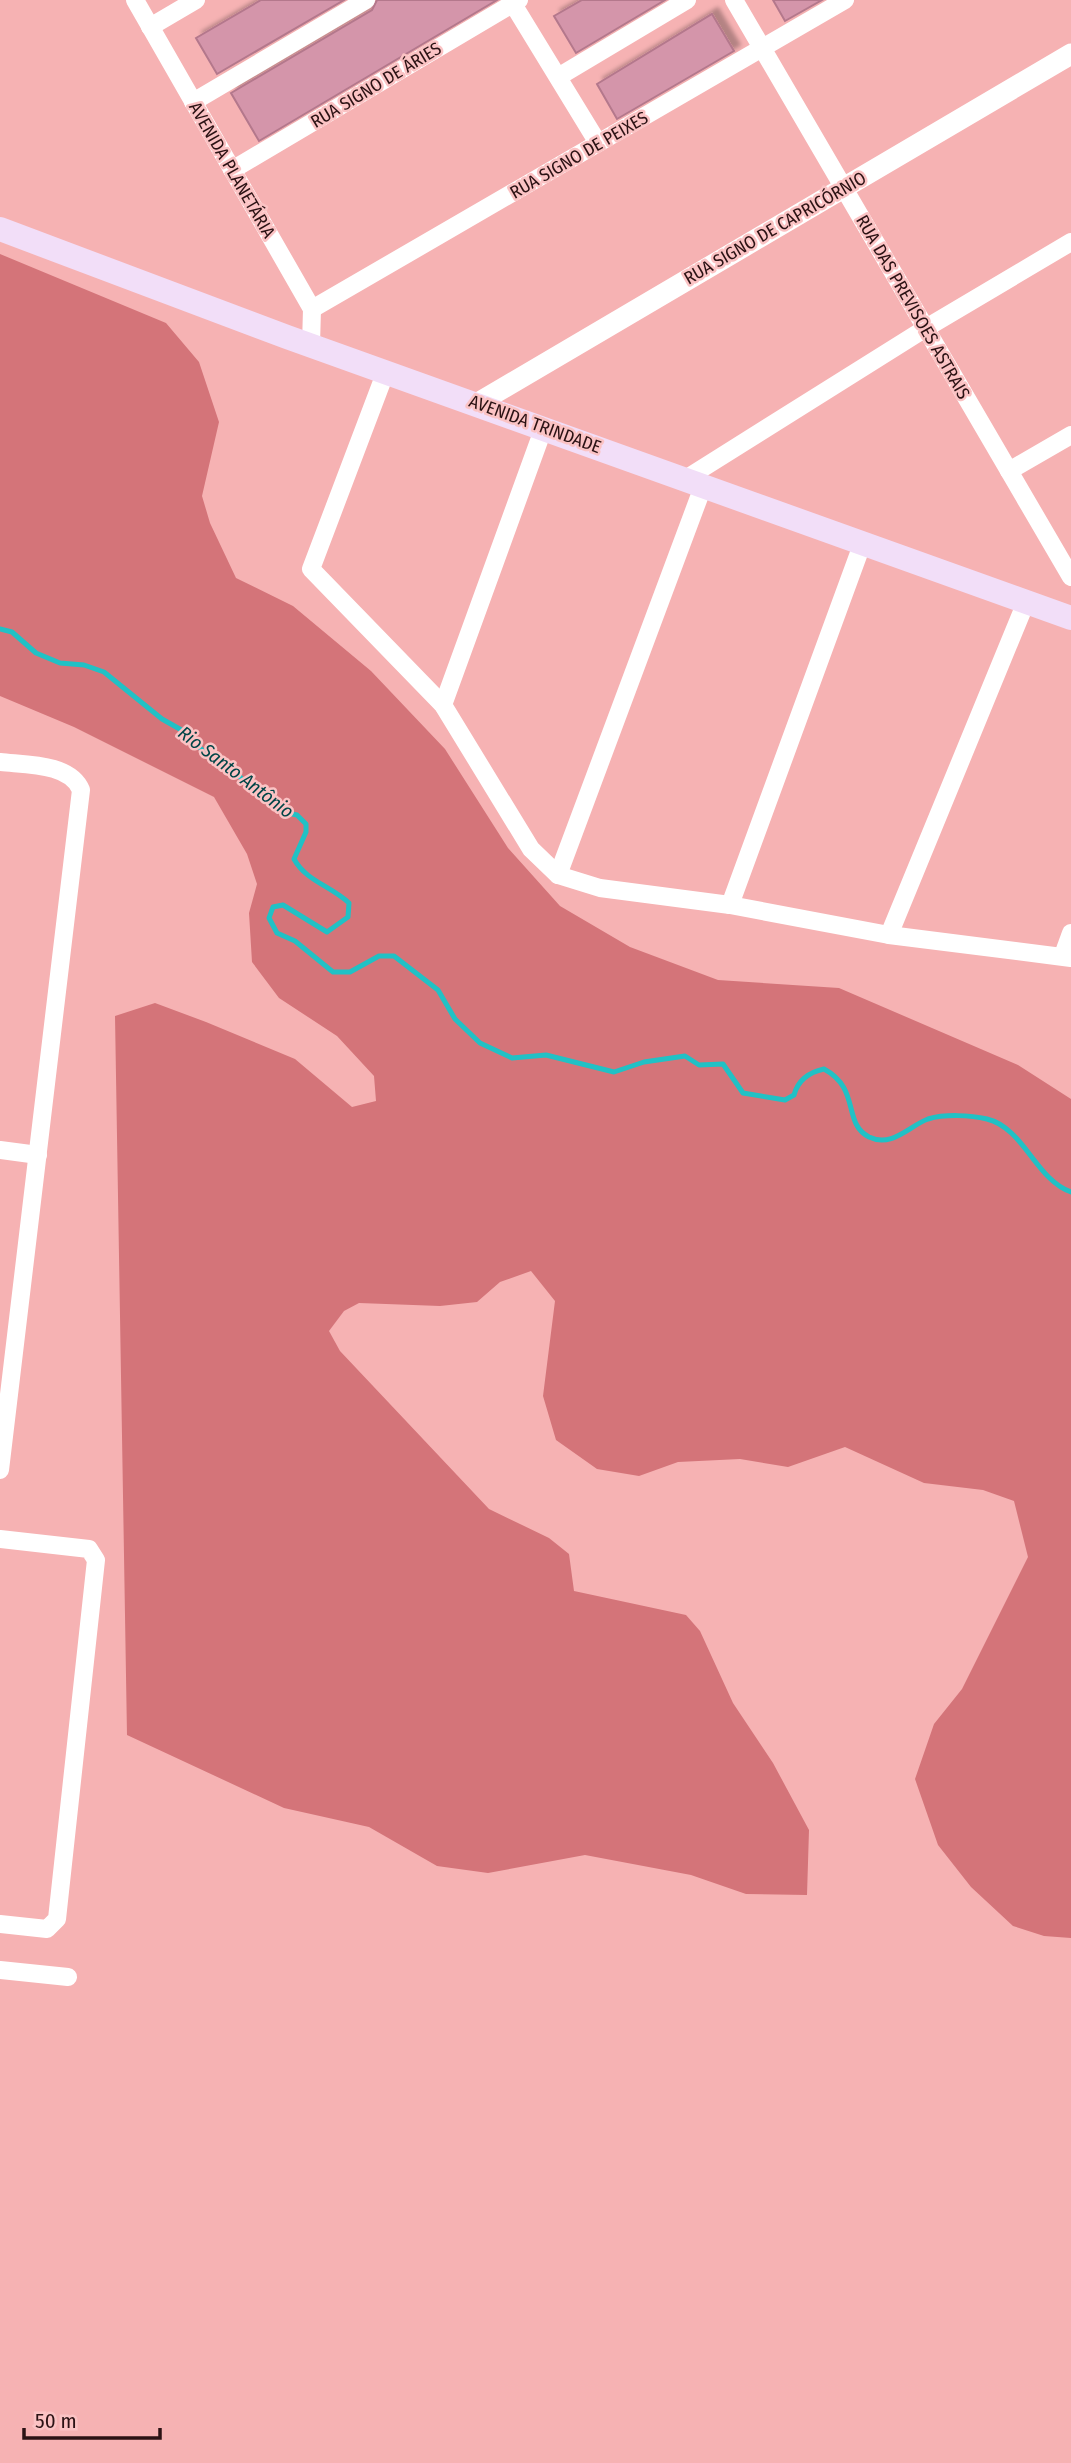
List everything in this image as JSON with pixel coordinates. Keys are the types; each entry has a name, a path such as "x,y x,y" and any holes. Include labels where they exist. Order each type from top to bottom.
{"main road":[{"name":"AVENIDA TRINDADE","path":"0,229 310,345 478,403 1071,618"}],"street":[{"name":"AVENIDA PLANETÁRIA","path":"135,0 312,309"},
{"path":"150,27 196,0"},
{"path":"193,102 366,0"},
{"path":"558,77 687,0"},
{"name":"RUA DAS PREVISOES ASTRAIS","path":"734,0 1071,577"},
{"name":"RUA SIGNO DE PEIXES","path":"312,309 845,0"},
{"path":"516,2 598,144"},
{"name":"RUA SIGNO DE ÁRIES","path":"232,170 516,2"},
{"name":"RUA SIGNO DE CAPRICÓRNIO","path":"478,403 1071,54"},
{"path":"558,875 695,481 926,328 1071,242"},
{"path":"310,345 312,309"},
{"path":"386,371 311,569 443,705 531,849 558,875 600,888 730,905 889,935 1067,957 1071,933"},
{"path":"443,705 544,427"},
{"path":"1009,471 1071,435"},
{"path":"730,905 863,542"},
{"path":"889,935 1026,602"},
{"path":"0,762 61,771 75,779 81,790 0,1470"},
{"path":"0,1150 38,1155"},
{"path":"0,1539 89,1549 96,1560 57,1919 47,1929 0,1924"},
{"path":"0,1970 68,1977"}],"shaded area":[{"path":"0,254 166,323 199,362 219,422 202,496 210,523 236,578 293,606 371,671 445,749 508,848 560,906 630,947 718,980 839,988 1018,1065 1071,1099 1071,1938 1044,1936 1013,1926 971,1887 938,1845 915,1779 934,1724 962,1689 1028,1557 1014,1501 983,1490 924,1483 845,1447 788,1467 740,1459 678,1462 639,1476 597,1469 556,1440 543,1396 555,1301 531,1271 500,1282 477,1302 440,1306 359,1303 344,1311 329,1331 340,1351 489,1509 549,1538 569,1554 574,1591 686,1615 700,1631 733,1703 773,1763 809,1830 807,1895 746,1894 691,1875 585,1855 488,1873 437,1866 369,1827 284,1808 127,1735 115,1016 155,1003 206,1022 295,1059 352,1107 376,1101 374,1076 337,1036 279,998 252,962 249,913 257,884 247,854 214,797 74,727 0,696"}],"building":[{"path":"261,0 344,0 217,74 196,38"},
{"path":"377,0 497,0 259,141 231,93 372,10"},
{"path":"582,0 665,0 576,53 554,16"},
{"path":"773,0 822,0 785,21"},
{"path":"712,14 734,51 617,119 597,84"}],"waterway":[{"name":"Rio Santo Antônio","path":"0,629 12,632 36,653 60,663 84,665 104,672 162,719 185,732 203,751 233,769 248,786 283,812 297,815 306,824 306,832 294,859 305,873 349,903 348,917 327,932 283,905 273,907 269,918 277,933 295,941 333,972 350,972 379,956 394,956 438,990 455,1019 480,1043 512,1058 546,1055 614,1072 644,1062 685,1056 699,1065 723,1064 743,1093 785,1100 794,1095 805,1078 824,1069 843,1086 856,1123 869,1137 877,1140 893,1138 935,1117 987,1119 1000,1124 1011,1133 1048,1177 1071,1192"}]}
